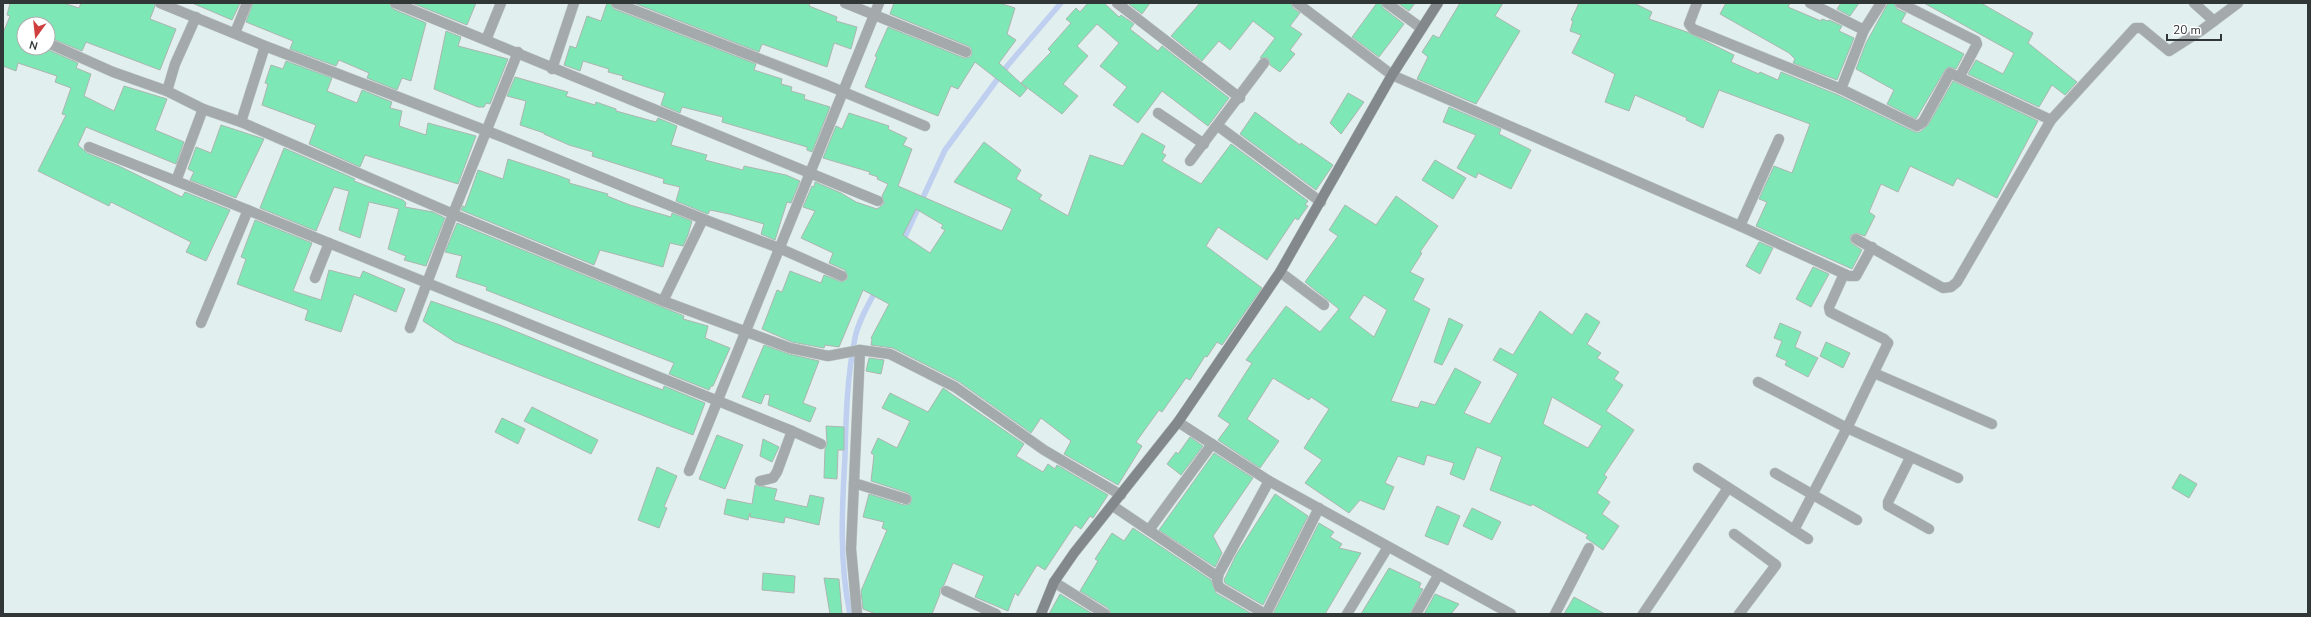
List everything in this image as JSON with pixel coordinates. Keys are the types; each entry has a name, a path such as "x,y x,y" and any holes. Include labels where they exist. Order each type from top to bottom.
{"street":[{"path":"160,3 234,32 265,46 486,130 703,219 779,248 842,276"},
{"path":"234,32 247,3"},
{"path":"395,3 518,52 552,69 810,172 878,201"},
{"path":"486,40 501,3"},
{"path":"552,69 574,3"},
{"path":"616,3 843,92 925,126"},
{"path":"845,3 966,52"},
{"path":"689,471 744,331 879,3"},
{"path":"1117,3 1240,98"},
{"path":"1298,3 1392,75 1740,226 1844,274 1856,276 1872,247"},
{"path":"1387,3 1421,28"},
{"path":"1041,614 1054,582 1074,553 1113,506 1178,422 1280,272 1392,75 1438,3"},
{"path":"1697,3 1689,24 1693,29 1841,90 1917,126 1923,122 1948,74 1960,76 2050,120"},
{"path":"1810,3 1864,30"},
{"path":"1841,90 1864,30 1881,3"},
{"path":"1900,3 1976,41 1977,44 1960,76"},
{"path":"2194,3 2214,21"},
{"path":"1856,239 1943,288 1951,287 1957,282 2050,120 2135,28 2141,28 2169,51 2238,3"},
{"path":"167,91 175,64 196,17"},
{"path":"241,122 265,46"},
{"path":"56,47 113,72 167,91 203,109 241,122 453,214 663,301 744,331 805,351 828,356 857,351 890,354 955,387 1044,450 1121,495"},
{"path":"410,328 453,214 518,52"},
{"path":"1190,161 1240,98 1264,63"},
{"path":"176,181 203,109"},
{"path":"1158,113 1204,144"},
{"path":"1218,126 1320,202"},
{"path":"1740,226 1779,139"},
{"path":"89,147 428,283 821,444"},
{"path":"201,323 248,210"},
{"path":"663,301 703,219"},
{"path":"315,278 329,243"},
{"path":"1280,272 1324,305"},
{"path":"1794,530 1847,428 1888,343 1884,339 1830,312 1828,308 1844,274"},
{"path":"857,351 851,549 857,614"},
{"path":"1874,373 1992,424"},
{"path":"1758,382 1847,428 1910,458 1958,478"},
{"path":"1178,422 1269,481 1438,574 1494,610 1510,614"},
{"path":"760,481 773,478 777,472 792,431"},
{"path":"1149,530 1212,444"},
{"path":"1910,458 1888,502 1888,506 1929,529"},
{"path":"1698,468 1808,539"},
{"path":"1775,473 1857,520"},
{"path":"1269,481 1218,577 1219,587 1266,614 1319,508"},
{"path":"854,483 906,500"},
{"path":"1643,614 1728,488"},
{"path":"1113,506 1218,577"},
{"path":"1734,534 1776,565 1740,614"},
{"path":"1347,614 1388,547"},
{"path":"1554,614 1589,548"},
{"path":"1416,614 1438,574"},
{"path":"1054,582 1105,614"},
{"path":"946,590 996,614"}],"building":[{"path":"10,3 63,3 79,8 81,3 154,3 155,6 150,19 176,29 160,70 86,42 82,51 56,40 56,16 16,16 16,56 56,56 56,53 78,63 76,68 91,74 84,96 114,111 124,86 167,99 155,130 184,142 176,164 86,127 78,145 87,153 119,166 182,197 185,192 230,210 206,261 186,252 191,242 111,202 109,206 38,171 66,115 62,114 71,88 55,82 57,76 18,63 16,71 3,66 3,33 10,16 7,15"},
{"path":"192,3 240,3 232,20"},
{"path":"253,3 389,3 393,9 426,23 411,81 402,78 397,90 367,78 369,73 339,60 336,66 290,49 293,41 246,22"},
{"path":"412,3 476,3 467,25"},
{"path":"607,3 610,3 614,9 756,64 754,70 782,79 781,84 792,87 791,91 805,95 804,99 830,107 812,152 807,150 807,147 722,122 723,117 682,107 680,113 661,105 665,93 622,79 623,76 608,72 609,69 583,61 580,71 564,65 570,46 576,48 587,16 601,21"},
{"path":"634,3 810,3 809,6 837,17 836,21 857,27 851,49 834,43 827,67 762,44 759,52"},
{"path":"894,3 999,3 1015,8 1007,34 1016,40 999,63 1027,89 1020,97 975,62 958,89 951,86 938,116 865,87 877,57 875,56 888,27 964,58 970,57 972,54 971,48 968,46 890,14"},
{"path":"1088,3 1104,3 1119,17 1121,15 1134,24 1130,29 1158,51 1162,46 1229,98 1208,126 1162,91 1138,123 1113,105 1127,87 1100,66 1119,43 1097,24 1077,46 1088,56 1063,84 1078,96 1062,114 1021,83 1051,52 1048,49 1071,23 1066,19 1076,8 1080,12"},
{"path":"1150,3 1142,14 1129,4"},
{"path":"1200,3 1291,3 1293,8 1300,13 1290,26 1302,34 1290,50 1295,54 1280,72 1270,65 1268,58 1260,58 1275,38 1253,21 1230,50 1219,41 1202,61 1171,36"},
{"path":"1377,3 1381,3 1383,8 1404,24 1379,57 1352,37"},
{"path":"1398,3 1415,3 1409,11"},
{"path":"1460,3 1503,3 1495,16 1520,31 1476,104 1417,79 1428,57 1422,52 1433,35 1439,38"},
{"path":"1579,3 1634,3 1652,12 1649,19 1687,32 1734,55 1731,62 1778,80 1781,72 1838,95 1915,132 1920,132 1928,125 1953,81 2038,121 1997,198 1957,178 1953,186 1910,166 1898,192 1881,184 1869,212 1875,216 1865,236 1856,233 1850,236 1851,243 1862,250 1852,269 1756,226 1767,202 1759,199 1774,166 1792,173 1810,124 1719,90 1703,128 1686,120 1687,118 1635,95 1629,111 1605,102 1615,74 1572,53 1581,35 1570,31 1573,21 1571,20"},
{"path":"1726,3 1790,3 1788,7 1821,21 1822,19 1829,20 1842,26 1839,31 1854,38 1837,80 1793,63 1795,59 1789,53 1720,14"},
{"path":"1841,3 1859,3 1850,16 1837,9"},
{"path":"1888,3 1894,3 1897,9 1906,13 1901,22 1964,54 1956,69 1949,67 1945,70 1916,119 1887,104 1894,90 1856,69 1866,43"},
{"path":"1924,3 1981,3 2033,33 2028,43 2077,82 2065,95 2052,85 2039,107 1968,74 1976,60 2003,74 2014,53"},
{"path":"446,31 461,37 458,46 508,59 490,104 486,103 484,107 478,107 434,89"},
{"path":"286,61 332,78 327,91 357,103 362,90 392,102 390,108 402,111 399,126 426,135 428,123 476,136 458,184 365,155 360,167 309,144 316,125 262,105 268,84 265,83 271,65 283,69"},
{"path":"515,77 568,92 566,96 595,105 596,102 616,109 616,111 656,122 658,118 677,126 671,145 707,155 705,160 743,170 744,166 786,175 800,181 791,203 787,202 775,240 761,234 764,224 710,210 708,214 705,213 676,201 680,187 663,183 664,179 592,156 593,152 569,145 544,133 520,125 526,101 507,96"},
{"path":"1348,93 1364,102 1341,134 1330,123"},
{"path":"1449,107 1501,129 1499,134 1531,150 1511,189 1478,173 1476,178 1457,168 1476,135 1443,122"},
{"path":"1255,112 1300,145 1301,143 1333,165 1316,190 1240,134"},
{"path":"849,113 889,126 888,129 907,138 903,145 912,149 898,186 1002,231 1012,209 954,182 984,142 1021,170 1016,179 1042,195 1039,199 1068,216 1090,155 1123,166 1142,133 1165,146 1162,153 1166,155 1162,161 1201,184 1231,144 1308,201 1305,205 1308,206 1298,220 1295,218 1267,260 1218,227 1206,246 1262,288 1222,345 1217,342 1207,357 1205,356 1190,380 1186,378 1162,412 1159,410 1136,442 1142,446 1118,485 1064,454 1071,441 1041,418 1031,433 958,381 893,348 871,345 871,338 889,304 863,290 839,347 825,345 824,348 792,342 762,329 777,290 782,292 790,271 821,283 824,275 842,282 848,278 845,270 829,263 833,253 801,238 815,211 803,207 812,186 814,187 815,182 841,193 856,202 877,209 884,204 882,196 888,184 877,179 878,177 869,174 870,172 823,158 836,126 842,129","holes":["916,209 943,225 941,228 945,230 930,253 903,235"]},
{"path":"221,125 264,139 236,198 190,180 194,172 188,169 196,147 211,153"},
{"path":"284,148 355,179 354,181 403,200 406,203 405,207 433,212 445,218 426,266 404,260 406,256 388,249 399,209 369,202 360,238 339,230 349,191 334,187 316,231 260,208"},
{"path":"508,159 570,180 569,183 608,194 607,196 630,205 671,217 672,213 692,221 683,246 670,243 663,267 600,250 594,265 461,210 463,206 465,207 478,170 503,179"},
{"path":"1435,160 1466,178 1453,199 1422,180"},
{"path":"1396,196 1438,226 1420,252 1422,253 1410,272 1424,279 1413,300 1430,309 1391,401 1418,408 1421,401 1435,405 1455,368 1481,382 1464,413 1490,424 1518,374 1493,360 1500,348 1513,355 1540,311 1572,335 1586,313 1600,322 1587,344 1601,353 1597,358 1619,372 1614,379 1623,385 1606,411 1634,430 1604,475 1607,477 1597,493 1610,502 1602,514 1619,526 1603,550 1586,538 1588,535 1532,504 1531,506 1490,490 1502,457 1477,447 1464,480 1450,474 1454,463 1427,455 1424,465 1398,456 1385,483 1394,487 1384,510 1360,500 1349,513 1305,483 1322,460 1304,448 1329,409 1311,397 1309,400 1273,378 1247,419 1279,441 1260,468 1218,440 1230,424 1218,416 1252,363 1246,360 1286,306 1320,332 1339,309 1305,282 1338,236 1329,230 1345,205 1376,225","holes":["1364,295 1387,310 1374,337 1349,318","1552,397 1602,426 1588,448 1543,424"]},
{"path":"255,220 312,243 293,291 321,300 329,270 360,278 363,271 405,289 396,312 354,294 341,332 305,320 308,310 237,284 246,259 241,257"},
{"path":"457,223 684,316 683,319 708,326 705,338 730,348 713,386 711,386 709,390 669,374 674,363 486,290 487,287 456,277 462,256 445,252"},
{"path":"1759,242 1773,248 1760,274 1746,266"},
{"path":"1813,267 1829,274 1811,307 1796,299"},
{"path":"431,301 500,325 663,390 664,386 705,403 693,435 455,342 423,321"},
{"path":"1449,318 1463,325 1442,365 1434,362"},
{"path":"1780,323 1801,332 1795,347 1818,358 1808,377 1785,365 1787,361 1776,356 1782,341 1774,338"},
{"path":"1826,342 1850,353 1843,368 1820,356"},
{"path":"764,345 789,354 819,361 803,403 816,408 810,422 768,405 770,395 765,394 761,404 742,397"},
{"path":"869,358 884,360 881,374 866,371"},
{"path":"943,388 1024,444 1016,456 1043,472 1048,464 1055,469 1057,465 1108,495 1093,518 1090,516 1081,529 1075,525 1045,570 1037,565 1018,596 1015,593 1008,611 975,597 984,576 953,563 944,585 940,589 940,594 932,614 876,614 863,609 861,591 887,530 882,528 884,522 863,517 869,494 904,505 910,504 912,498 908,493 871,481 874,455 871,453 878,438 897,448 910,421 882,408 890,393 928,412"},
{"path":"532,407 598,440 591,454 524,421"},
{"path":"502,418 525,429 518,444 495,432"},
{"path":"826,426 844,427 844,450 838,450 837,479 824,478 825,449 827,444"},
{"path":"717,435 743,445 725,489 699,479"},
{"path":"1190,437 1203,446 1181,475 1167,464 1176,452 1178,454"},
{"path":"763,439 779,447 772,462 760,456"},
{"path":"1214,453 1253,478 1213,536 1222,553 1215,567 1159,530"},
{"path":"657,467 677,476 664,507 667,508 659,528 638,520"},
{"path":"2180,474 2197,484 2189,498 2172,488"},
{"path":"755,485 777,489 774,500 807,507 810,495 824,498 819,525 785,517 784,523 750,517 750,513 748,520 724,514 727,499 752,504"},
{"path":"1275,494 1308,516 1263,605 1225,583 1224,580 1236,555"},
{"path":"1437,506 1460,516 1448,545 1425,536"},
{"path":"1472,508 1501,522 1492,540 1463,526"},
{"path":"1319,523 1334,532 1330,537 1342,544 1339,548 1361,553 1325,614 1273,614"},
{"path":"1133,528 1211,580 1216,593 1252,614 1111,614 1108,608 1080,591 1098,561 1095,559 1112,533 1124,541"},
{"path":"1389,568 1421,583 1419,588 1423,589 1410,614 1361,614"},
{"path":"763,573 795,576 794,593 762,590"},
{"path":"824,578 839,579 842,614 830,614"},
{"path":"1060,594 1073,602 1093,614 1049,614"},
{"path":"1435,594 1459,604 1451,614 1424,614"},
{"path":"1574,597 1605,614 1564,614"}],"waterway":[{"path":"902,243 945,150 1008,65 1061,3"},
{"path":"850,614 844,575 842,535 847,397 856,332 876,290"}]}
